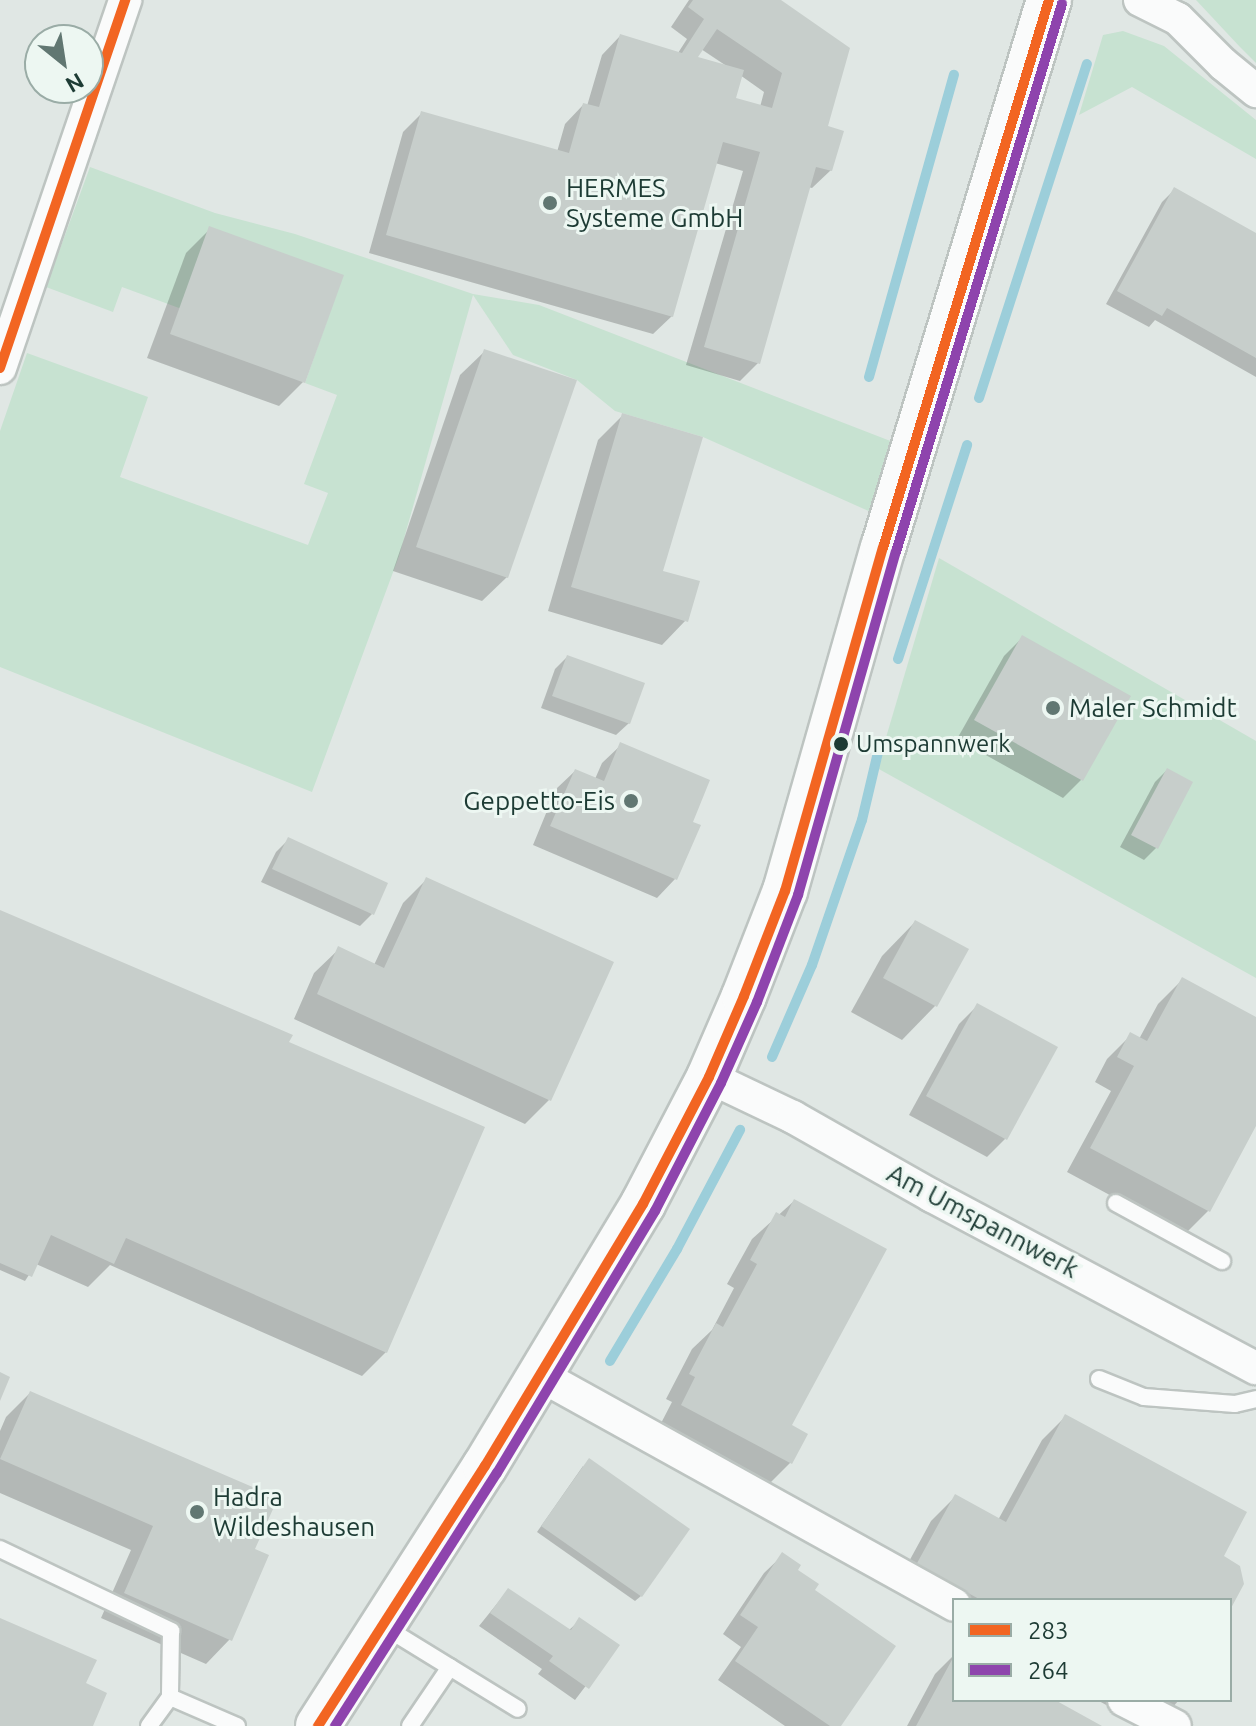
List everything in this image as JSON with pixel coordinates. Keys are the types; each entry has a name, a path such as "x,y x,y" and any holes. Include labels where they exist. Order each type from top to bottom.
{"main road":[{"path":"318,1726 485,1466 643,1204 709,1077 785,891 883,548 1049,0"}],"street":[{"path":"0,368 125,0"},
{"path":"1140,0 1178,19 1223,64 1256,91"},
{"name":"Am Umspannwerk","path":"709,1077 793,1117 932,1196 1256,1368"},
{"path":"538,1374 952,1604"},
{"path":"1128,1702 1175,1726"}],"lane":[{"path":"1116,1203 1222,1261"},
{"path":"1099,1379 1144,1397 1235,1404 1256,1399"},
{"path":"0,1549 171,1631 170,1697 149,1726"},
{"path":"382,1625 518,1709"},
{"path":"410,1726 450,1667"},
{"path":"170,1697 237,1726"}],"green space":[{"path":"1196,0 1256,0 1256,63 1240,47"},
{"path":"1123,31 1164,46 1256,120 1256,159 1132,87 1079,115 1103,35"},
{"path":"90,167 215,213 295,234 473,294 539,305 893,442 873,513 703,437 615,411 577,380 513,355 473,295 399,556 312,792 0,667 0,431 27,353 148,397 120,477 308,545 328,493 304,484 337,395 305,383 343,275 179,308 122,287 113,312 46,287"},
{"path":"939,558 1256,741 1256,978 877,768"}],"building":[{"name":"HERMES Systeme GmbH","path":"693,0 781,0 850,48 828,126 844,131 832,171 816,167 760,364 704,347 760,152 723,142 673,317 386,235 421,111 569,153 583,103 599,107 620,34 682,53 704,19 688,7","holes":["717,29 782,73 772,108 736,98 744,70 698,57"]},
{"path":"1174,187 1256,233 1256,358 1167,308 1162,316 1117,291"},
{"path":"209,226 344,275 305,383 170,334"},
{"path":"484,349 577,380 508,578 416,547"},
{"path":"622,413 703,437 663,571 700,581 688,622 571,587"},
{"name":"Maler Schmidt","path":"1022,635 1131,696 1083,781 974,720"},
{"path":"567,655 645,683 630,724 552,696"},
{"name":"Geppetto-Eis","path":"620,742 710,780 693,822 701,825 677,880 550,826 575,769 604,781"},
{"path":"1167,768 1193,782 1158,849 1131,835"},
{"path":"288,837 388,883 374,915 272,869"},
{"path":"426,877 614,962 551,1101 317,994 338,946 384,968"},
{"path":"0,910 293,1035 289,1042 485,1127 387,1353 126,1238 114,1264 51,1235 32,1277 0,1263"},
{"path":"915,920 969,949 937,1007 883,978"},
{"path":"1182,977 1256,1017 1256,1126 1210,1212 1090,1148 1134,1066 1117,1057 1130,1032 1147,1041"},
{"path":"977,1003 1058,1047 1007,1140 926,1096"},
{"path":"794,1199 887,1249 792,1425 808,1434 792,1464 681,1405 695,1377 689,1374 716,1323 723,1327 757,1264 750,1260 776,1212 785,1217"},
{"path":"0,1372 10,1377 0,1401"},
{"name":"Hadra Wildeshausen","path":"30,1391 278,1498 255,1549 269,1555 232,1641 124,1593 153,1526 0,1459"},
{"path":"1065,1414 1247,1512 1224,1556 1240,1566 1244,1584 1232,1606 1232,1598 977,1598 916,1565 955,1494 1006,1522"},
{"path":"589,1458 690,1529 642,1597 541,1526"},
{"path":"782,1552 801,1565 798,1570 819,1584 815,1590 896,1646 841,1726 830,1726 735,1661 758,1627 740,1615"},
{"path":"508,1588 571,1630 579,1617 620,1645 589,1689 549,1661 553,1656 490,1613"},
{"path":"0,1618 97,1660 86,1683 107,1693 93,1726 0,1726"},
{"path":"952,1660 952,1702 1059,1702 1102,1726 916,1726"}],"waterway":[{"path":"979,398 1087,64"},
{"path":"869,377 954,75"},
{"path":"898,659 967,445"},
{"path":"772,1057 812,965 862,820 880,744"},
{"path":"610,1361 677,1249 740,1130"}],"transit line":[{"name":"283","path":"0,368 125,0"},
{"name":"283","path":"318,1726 485,1466 643,1204 709,1077 744,996 785,891 883,548 1049,0"},
{"name":"264","path":"335,1726 497,1473 655,1211 721,1083 757,1002 798,895 896,552 1062,4"}],"place":[{"name":"HERMES Systeme GmbH","path":"550,203"},
{"name":"Maler Schmidt","path":"1053,708"},
{"name":"Umspannwerk","path":"841,744"},
{"name":"Geppetto-Eis","path":"631,801"},
{"name":"Hadra Wildeshausen","path":"197,1512"}]}
